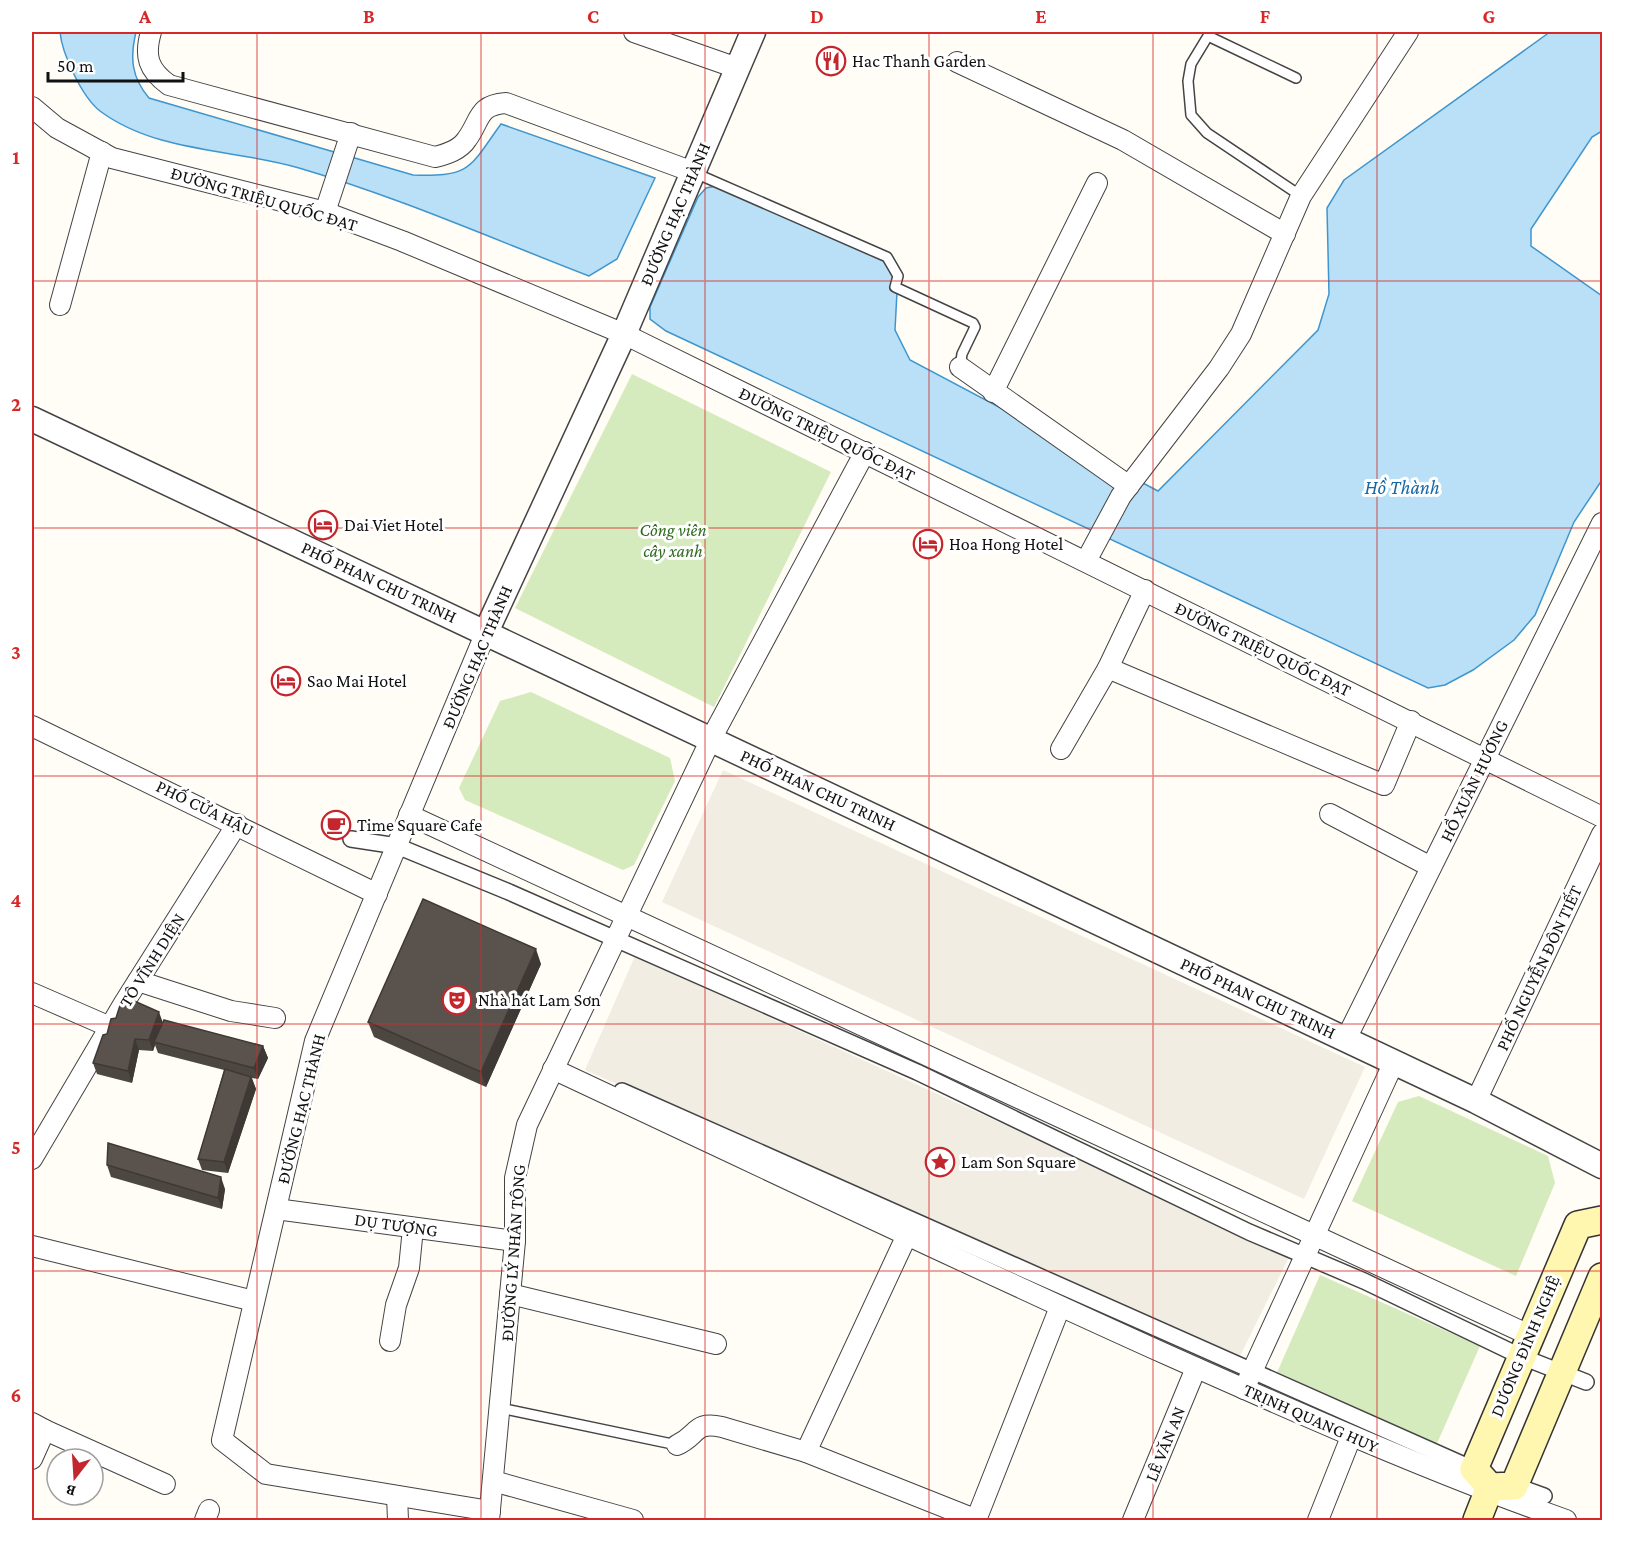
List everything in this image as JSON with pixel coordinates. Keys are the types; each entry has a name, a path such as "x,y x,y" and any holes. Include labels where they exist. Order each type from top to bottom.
{"main road":[{"name":"DƯƠNG ĐÌNH NGHỆ","path":"1491,1484 1524,1345 1578,1225 1602,1220"},
{"path":"1477,1521 1491,1484 1565,1363 1602,1277"},
{"path":"1524,1345 1565,1363"}],"street":[{"path":"151,32 147,59 154,75 169,85 351,133 435,158 453,152 467,140 480,114 493,104 506,103 693,172"},
{"path":"634,32 737,68"},
{"name":"ĐƯỜNG HẠC THÀNH","path":"397,1496 266,1474 222,1440 315,1041 486,632 624,334 753,32"},
{"path":"1090,553 1125,491 1219,368 1241,334 1301,196 1408,32"},
{"path":"957,62 1123,140 1285,234"},
{"name":"ĐƯỜNG TRIỆU QUỐC ĐẠT","path":"32,107 57,128 112,158 325,212 624,334 865,452 1090,553 1145,590 1602,817"},
{"path":"325,212 351,133"},
{"path":"60,305 102,152"},
{"path":"993,392 1097,183"},
{"path":"960,367 1125,491"},
{"name":"PHỐ PHAN CHU TRINH","path":"32,419 1346,1039 1476,1101 1602,1166"},
{"name":"ĐƯỜNG LÝ NHÂN TÔNG","path":"489,1516 515,1242 515,1178 527,1125 553,1062 616,941 711,739 865,452"},
{"name":"HỒ XUÂN HƯƠNG","path":"1346,1039 1602,524"},
{"path":"1061,748 1108,668 1145,590"},
{"path":"1108,668 1384,785 1410,721"},
{"name":"PHỐ CỬA HẬU","path":"32,726 377,894"},
{"path":"1330,814 1431,867"},
{"path":"410,815 1314,1235 1524,1345"},
{"name":"TÔ VĨNH DIỆN","path":"32,1159 138,981 237,824"},
{"name":"PHỐ NGUYỄN ĐÔN TIẾT","path":"1476,1101 1602,834"},
{"path":"351,839 397,846 509,892 917,1072 1305,1257 1524,1345"},
{"path":"138,981 231,1011 275,1018"},
{"path":"32,993 110,1027"},
{"path":"553,1062 1248,1381 1491,1484 1544,1496"},
{"name":"TRỊNH QUANG HUY","path":"553,1062 907,1235 1059,1306 1196,1368 1248,1381 1351,1437 1491,1484 1566,1521"},
{"path":"1248,1381 1394,1062"},
{"name":"DỤ TƯỢNG","path":"276,1209 515,1242"},
{"path":"390,1341 396,1305 409,1268 412,1228"},
{"path":"806,1452 907,1235"},
{"path":"32,1246 254,1301"},
{"path":"510,1294 716,1344"},
{"path":"677,1445 687,1440 697,1428 708,1424 806,1452 976,1520 1059,1306"},
{"path":"1565,1363 1586,1382"},
{"name":"LÊ VĂN AN","path":"1133,1521 1196,1368"},
{"path":"32,1459 38,1427 165,1484"},
{"path":"1318,1521 1351,1437"},
{"path":"493,1481 633,1521"},
{"path":"398,1521 397,1496 489,1516"}],"lane":[{"path":"1296,78 1208,36 1191,64 1188,100 1191,115 1207,133 1301,196"},
{"path":"693,172 886,257 898,276 895,287 973,323 973,332 962,354 960,367"},
{"path":"500,1408 677,1445"}],"green space":[{"name":"Công viên cây xanh","path":"632,374 831,472 714,707 515,608"},
{"path":"531,692 670,758 675,781 634,865 623,870 465,800 459,788 500,701"},
{"path":"1419,1096 1548,1156 1555,1183 1516,1276 1352,1201 1398,1102"},
{"path":"1320,1275 1480,1346 1435,1448 1275,1377"}],"shaded area":[{"path":"723,770 1365,1067 1304,1199 662,902"},
{"name":"Lam Son Square","path":"635,956 1290,1255 1238,1360 585,1070"}],"water":[{"path":"60,32 136,32 133,50 135,74 149,98 413,175 447,174 467,167 475,160 501,124 655,178 617,259 589,276 409,205 336,179 274,162 171,142 122,125 100,111 86,96 69,63"},
{"name":"Hồ Thành","path":"1550,32 1602,32 1602,131 1592,137 1531,229 1531,246 1602,296 1602,480 1574,522 1535,615 1514,640 1473,670 1445,685 1428,688 666,331 650,319 650,307 698,197 706,188 721,185 882,258 898,273 895,330 910,360 1158,491 1318,330 1329,294 1327,208 1344,180"}],"building":[{"name":"Nhà hát Lam Sơn","path":"423,899 536,949 481,1072 368,1022"},
{"path":"123,996 159,1012 149,1040 135,1039 128,1071 93,1063 103,1035 107,1034 111,1019 116,1018"},
{"path":"164,1020 263,1046 254,1068 154,1042"},
{"path":"225,1069 251,1077 224,1162 198,1159"},
{"path":"108,1143 221,1177 218,1198 107,1165"}],"place":[{"name":"Hac Thanh Garden","path":"831,61"},
{"name":"Dai Viet Hotel","path":"323,525"},
{"name":"Hoa Hong Hotel","path":"928,544"},
{"name":"Sao Mai Hotel","path":"286,681"},
{"name":"Time Square Cafe","path":"336,825"},
{"name":"Nhà hát Lam Sơn","path":"457,1000"},
{"name":"Lam Son Square","path":"940,1162"}]}
